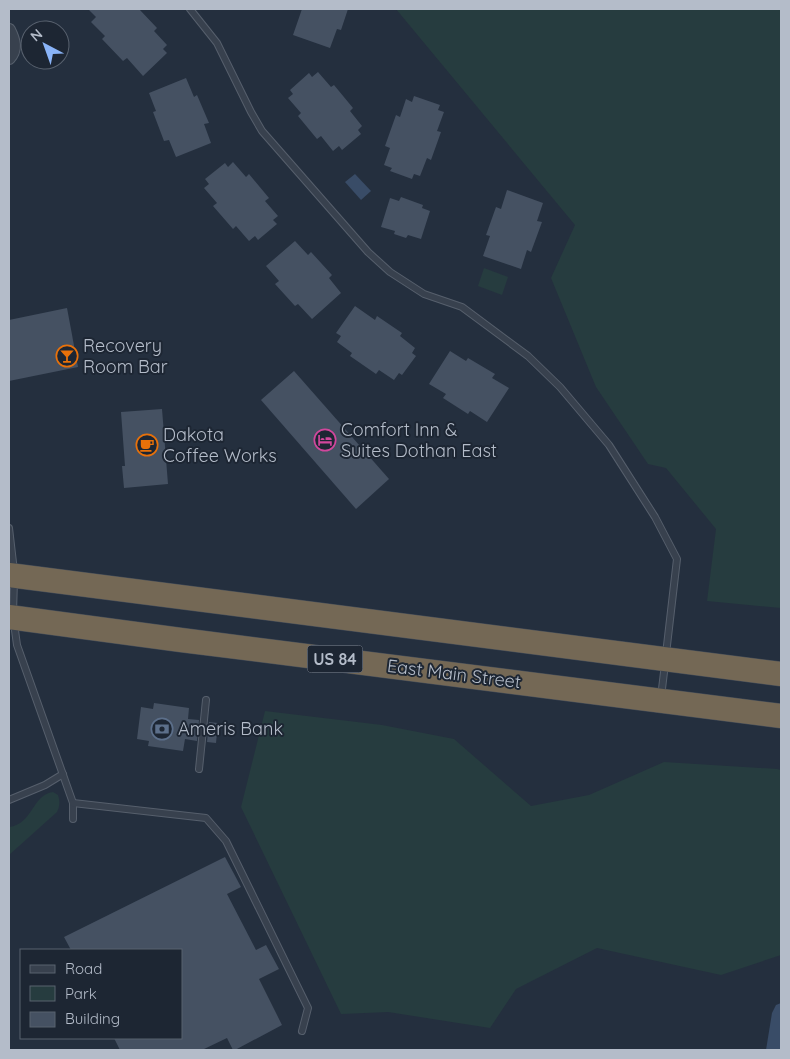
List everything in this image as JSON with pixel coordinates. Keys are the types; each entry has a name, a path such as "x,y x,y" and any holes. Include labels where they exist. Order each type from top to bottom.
{"highway":[{"name":"US 84","path":"12,575 781,674"},
{"name":"East Main Street","path":"11,617 781,716"}],"street":[{"path":"9,30 14,45 9,58"}],"lane":[{"path":"190,9 217,43 262,131 368,252 390,272 424,294 462,308 528,356 560,387 609,445 656,517 677,558 660,700"},
{"path":"9,528 12,575 11,617 17,645 73,803 73,819"},
{"path":"199,770 206,700"},
{"path":"9,800 45,785 63,774"},
{"path":"73,803 206,818 226,841 308,1008 302,1031"}],"green space":[{"path":"396,9 781,9 781,608 707,601 716,529 666,468 648,464 596,387 551,278 575,225"},
{"path":"484,268 508,277 502,295 478,286"},
{"path":"265,711 382,725 454,739 531,806 589,795 664,762 781,770 781,955 721,975 597,948 516,989 490,1028 388,1012 341,1014 241,807"},
{"path":"53,792 58,795 59,799 57,812 9,855 9,827 23,821 41,798"}],"water":[{"path":"355,174 371,191 361,200 345,182"},
{"path":"781,1003 781,1050 766,1050 772,1013 776,1005"}],"building":[{"path":"88,9 139,9 157,28 154,31 167,45 163,49 167,53 143,76 127,58 123,61 102,39 105,36 91,22 96,17"},
{"path":"302,9 348,9 341,30 337,29 330,48 293,35"},
{"path":"318,72 331,87 334,85 353,108 350,111 362,126 358,130 361,134 342,150 339,146 333,151 321,136 317,139 298,116 301,113 288,98 293,94 290,90 309,73 312,77"},
{"path":"186,78 194,97 197,95 209,123 204,124 211,143 176,157 169,140 164,141 153,112 156,111 149,93"},
{"path":"414,96 440,105 438,110 444,112 437,131 441,132 431,160 427,158 420,176 414,174 412,179 390,171 392,168 384,165 390,148 385,146 396,115 400,117 406,99 412,102"},
{"path":"233,162 246,177 249,174 269,198 265,201 278,216 273,220 277,224 258,240 255,236 249,241 236,226 233,229 213,206 217,203 204,188 209,184 205,179 225,163 228,167"},
{"path":"507,190 543,203 537,221 542,222 531,252 527,250 521,269 483,256 490,236 486,235 496,207 501,209"},
{"path":"401,197 423,205 422,208 430,211 421,239 408,235 406,238 394,234 395,231 381,227 390,198 399,201"},
{"path":"295,241 308,255 311,252 332,275 329,278 341,293 312,319 298,304 295,306 275,284 279,281 266,266"},
{"path":"355,306 375,320 377,316 402,333 400,336 415,348 412,353 416,356 402,375 399,373 394,380 379,370 376,374 350,356 352,353 337,342 341,336 336,333"},
{"path":"67,308 78,367 9,381 9,320"},
{"path":"450,351 466,361 468,358 495,374 492,378 509,388 487,422 470,411 468,414 443,398 446,394 429,384"},
{"name":"Comfort Inn & Suites Dothan East","path":"294,371 389,479 356,509 261,400"},
{"path":"162,409 168,484 124,488 122,466 125,466 121,412"},
{"name":"Ameris Bank","path":"154,703 189,708 188,719 199,720 197,741 185,739 183,751 148,746 149,741 137,739 141,707 153,709"},
{"path":"209,722 218,723 216,743 207,742"},
{"path":"225,857 241,887 227,894 256,950 266,945 279,969 259,979 282,1025 235,1050 233,1050 227,1038 202,1050 120,1050 114,1039 182,1039 182,949 70,949 64,937"}],"place":[{"name":"Recovery Room Bar","path":"67,356"},
{"name":"Comfort Inn & Suites Dothan East","path":"325,440"},
{"name":"Dakota Coffee Works","path":"147,445"},
{"name":"Ameris Bank","path":"162,729"}]}
